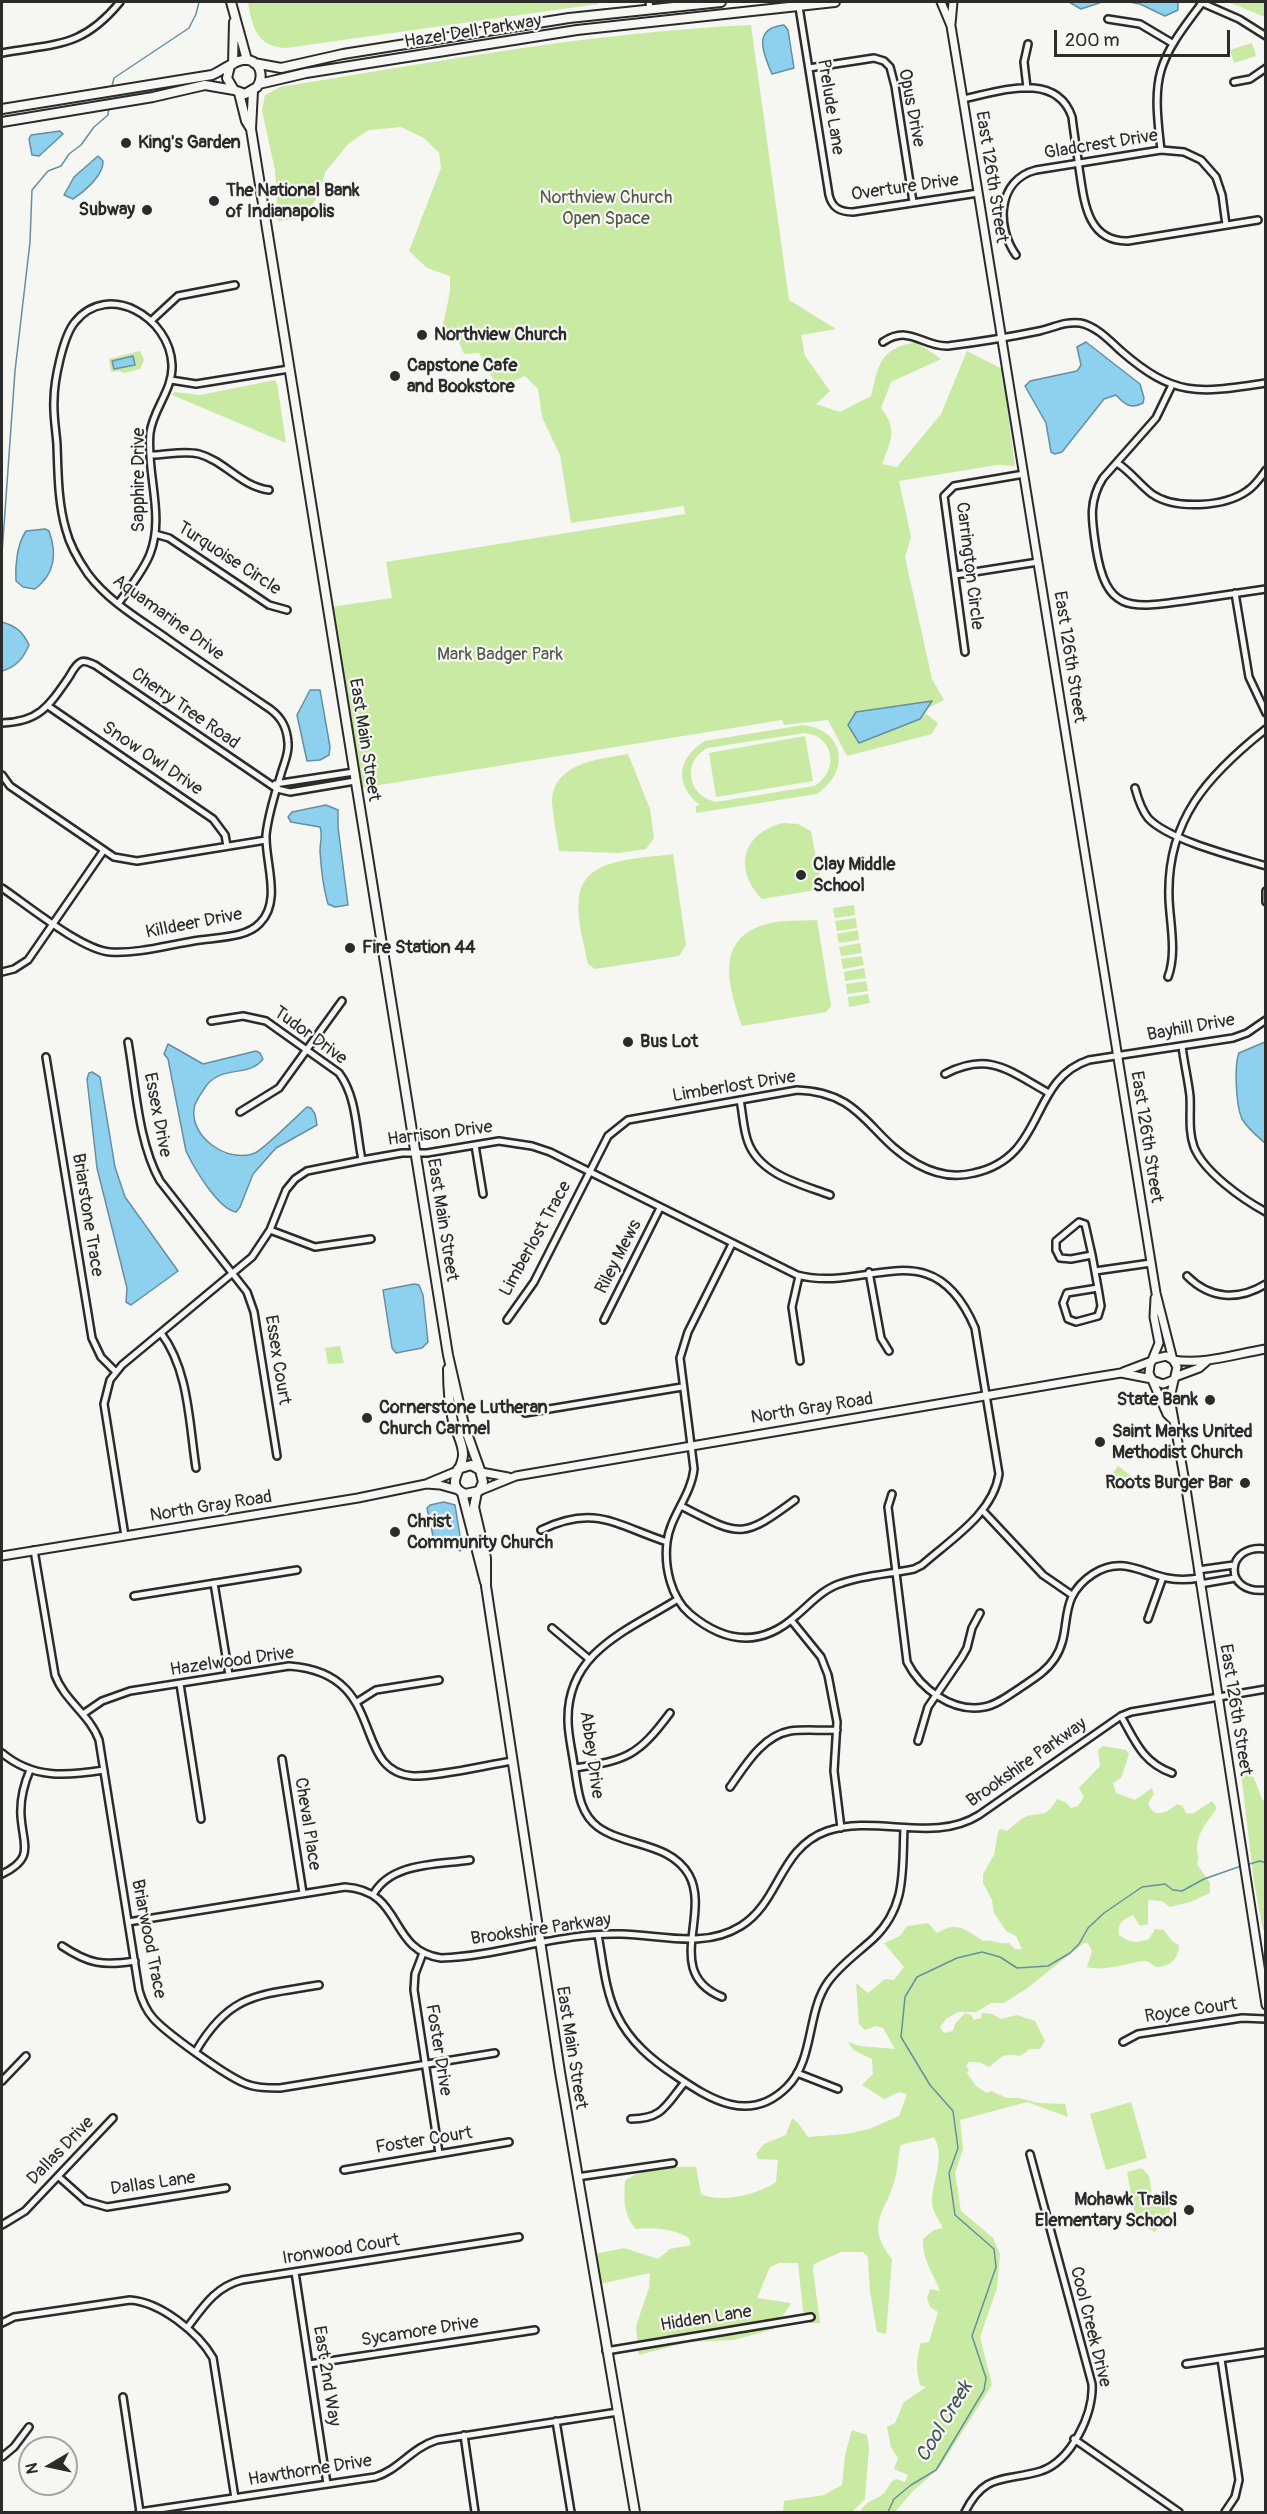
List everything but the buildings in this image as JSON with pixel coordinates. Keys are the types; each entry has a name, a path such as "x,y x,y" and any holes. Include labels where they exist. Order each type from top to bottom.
{"main road":[{"path":"2,122 205,86 236,92 253,91 259,84 260,71 251,61 231,2"},
{"name":"Hazel Dell Parkway","path":"251,61 273,68 284,68 343,54 639,5 721,2"},
{"name":"Hazel Dell Parkway","path":"259,84 306,73 576,30 835,2"},
{"path":"234,14 231,65 227,81 236,92"},
{"path":"2,109 212,75 231,65 251,61"},
{"name":"East Main Street","path":"253,91 251,129 448,1355 462,1417 480,1471"},
{"name":"East Main Street","path":"236,92 251,129"},
{"name":"East Main Street","path":"448,1355 450,1407 463,1453 458,1470"},
{"path":"471,1466 480,1471 483,1482 478,1491 469,1495 460,1491 454,1481 458,1470 471,1466"},
{"name":"East Main Street","path":"460,1491 486,1586 577,2176 635,2512"},
{"name":"East Main Street","path":"478,1491 474,1507 486,1558 486,1586"}],"street":[{"path":"2,53 81,37 98,26 120,2"},
{"name":"East 126th Street","path":"941,2 951,26 1151,1263 1173,1360"},
{"name":"East 126th Street","path":"951,26 953,2"},
{"path":"1161,150 1155,106 1157,82 1172,43 1201,2 1239,19 1266,36"},
{"name":"Prelude Lane","path":"799,7 829,195 837,209"},
{"path":"1108,19 1140,24 1172,43"},
{"path":"1026,88 1024,62 1028,44"},
{"name":"Opus Drive","path":"809,68 874,58 884,61 890,67 913,202"},
{"path":"1234,82 1250,79 1266,69"},
{"path":"963,99 1026,88 1047,90 1059,98 1068,107 1072,117 1089,217 1096,228 1109,237 1128,241 1258,220"},
{"name":"Gladcrest Drive","path":"1016,255 1008,240 1003,216 1004,200 1009,188 1020,177 1031,171 1161,150 1189,153 1210,169 1220,189 1226,225"},
{"name":"Overture Drive","path":"837,209 853,212 978,192"},
{"path":"152,320 178,296 236,285"},
{"name":"Aquamarine Drive","path":"152,320 132,309 116,305 94,308 79,316 69,331 54,397 59,496 66,531 88,574 100,588 118,604 278,716 286,728 289,746 266,840"},
{"name":"Sapphire Drive","path":"118,604 145,564 155,534 152,425 171,380 172,366 166,339 152,320"},
{"path":"883,342 897,334 907,334 938,346 1040,331 1069,322 1080,323 1096,329 1149,374 1172,385 1204,391 1266,383"},
{"path":"171,380 196,384 289,369"},
{"path":"1172,385 1156,418 1096,488 1091,507 1099,570 1108,588 1123,601 1146,607 1266,589"},
{"path":"152,455 190,453 202,455 251,486 269,490"},
{"path":"1117,463 1152,494 1164,500 1189,505 1240,495 1256,484 1266,470"},
{"name":"Carrington Circle","path":"965,652 943,504 945,493 957,485 1024,474"},
{"name":"Turquoise Circle","path":"155,534 170,538 269,605 287,610"},
{"path":"955,575 1038,562"},
{"path":"1235,593 1249,677 1266,713"},
{"name":"Cherry Tree Road","path":"48,706 75,667 82,662 94,665 270,784 278,787"},
{"path":"2,723 15,723 31,718 48,706"},
{"name":"Snow Owl Drive","path":"48,706 213,819 225,835 227,846"},
{"path":"1168,977 1173,958 1170,878 1179,837 1191,808 1212,776 1266,729"},
{"path":"2,775 10,786 114,857 137,861 266,840"},
{"path":"278,787 290,792 355,777"},
{"path":"1135,788 1139,803 1147,817 1166,832 1266,866"},
{"name":"Killdeer Drive","path":"2,888 88,946 110,952 134,951 241,933 261,922 270,907 266,840"},
{"path":"2,972 22,965 55,924 104,850"},
{"path":"1266,891 1266,902"},
{"path":"240,1112 279,1088 342,1001"},
{"name":"Tudor Drive","path":"211,1021 236,1016 260,1018 273,1024 339,1073 352,1097 362,1160"},
{"name":"Bayhill Drive","path":"1118,1055 1247,1034 1266,1020"},
{"name":"Essex Drive","path":"128,1042 145,1145 151,1166 160,1181 234,1274"},
{"path":"1182,1046 1190,1097 1190,1132 1196,1151 1209,1168 1229,1186 1266,1212"},
{"name":"Limberlost Drive","path":"589,1172 608,1136 628,1120 797,1090 831,1096 862,1114 910,1160 939,1173 955,1176 983,1172 1011,1156 1028,1134 1056,1081 1069,1068 1089,1060 1118,1055"},
{"name":"Briarstone Trace","path":"46,1057 92,1338 101,1357 116,1371"},
{"path":"945,1074 963,1065 987,1063 1002,1068 1049,1093"},
{"path":"740,1100 748,1142 763,1164 789,1179 830,1195"},
{"name":"Harrison Drive","path":"125,1536 104,1404 107,1387 116,1371 234,1274 260,1247 270,1230 286,1190 302,1174 313,1169 499,1141 532,1146 799,1276 826,1279 896,1269 920,1272 939,1281 966,1307 975,1328 999,1474 994,1494 982,1511"},
{"path":"475,1145 483,1194"},
{"name":"Limberlost Trace","path":"507,1320 534,1282 589,1172"},
{"name":"Riley Mews","path":"604,1320 660,1208"},
{"path":"1092,1255 1071,1259 1060,1258 1056,1250 1056,1241 1076,1223 1083,1222 1088,1228 1092,1255 1095,1271 1098,1288 1101,1306 1098,1316 1076,1322 1068,1319 1063,1303 1067,1293 1098,1288"},
{"path":"270,1230 315,1247 371,1239"},
{"path":"732,1244 682,1346 680,1367 691,1444 693,1476 667,1542 669,1576 678,1599 687,1611 700,1622 724,1634 735,1637 764,1636 791,1620 823,1592 841,1583 922,1565 982,1511 1043,1575 1072,1595"},
{"path":"1095,1271 1151,1263"},
{"path":"869,1272 881,1338 889,1351"},
{"name":"Essex Court","path":"234,1274 247,1293 252,1307 277,1456"},
{"path":"799,1276 792,1307 800,1361"},
{"path":"1186,1276 1204,1290 1222,1296 1249,1294 1266,1284"},
{"name":"East 126th Street","path":"1153,1360 1159,1342 1154,1317 1156,1293"},
{"path":"160,1333 170,1346 179,1368 196,1468"},
{"path":"1207,1361 1199,1368 1163,1384 1152,1380 1149,1370 1153,1360 1164,1356 1173,1360 1207,1361 1230,1354 1266,1349"},
{"name":"North Gray Road","path":"478,1491 508,1477 691,1444 1121,1373 1153,1360"},
{"path":"1173,1360 1177,1370 1175,1377"},
{"name":"North Gray Road","path":"1121,1373 1152,1380"},
{"name":"East 126th Street","path":"1175,1377 1170,1393 1266,2005"},
{"name":"East 126th Street","path":"1152,1380 1167,1414 1174,1420"},
{"path":"525,1413 682,1387"},
{"name":"North Gray Road","path":"2,1556 350,1500 426,1484 458,1470"},
{"name":"North Gray Road","path":"480,1471 508,1477"},
{"name":"North Gray Road","path":"426,1484 440,1485 460,1491"},
{"path":"892,1494 888,1506 897,1572 903,1650 917,1679 936,1695 961,1707 986,1707 1001,1701 1034,1679 1050,1665 1059,1650 1067,1608 1072,1595 1093,1574 1110,1567 1128,1565 1163,1577 1199,1581 1235,1578"},
{"path":"681,1506 722,1527 739,1529 760,1525 795,1500"},
{"path":"541,1530 568,1519 596,1517 667,1542"},
{"path":"1266,1549 1245,1551 1234,1565 1233,1572 1235,1578 1247,1588 1266,1590"},
{"name":"Briarwood Trace","path":"34,1550 52,1664 58,1682 83,1714 99,1740 139,1990 147,2010 159,2025 243,2083 269,2088 495,2053"},
{"path":"1198,1570 1234,1565"},
{"path":"134,1596 297,1570"},
{"path":"1148,1619 1163,1577"},
{"path":"214,1583 229,1675"},
{"name":"Abbey Drive","path":"678,1599 599,1647 575,1680 567,1720 581,1804 594,1824 607,1833 666,1853 686,1869 694,1891 691,1959 695,1974 704,1987 722,1997"},
{"path":"918,1741 923,1719 967,1648 972,1628 980,1613"},
{"path":"791,1620 821,1657 828,1675 836,1710 834,1771 841,1828"},
{"path":"552,1628 589,1659"},
{"name":"Hazelwood Drive","path":"83,1714 115,1695 289,1666 312,1668 340,1682 357,1702 378,1755 397,1771 412,1776 427,1775 513,1761"},
{"path":"357,1702 376,1690 439,1680"},
{"path":"180,1684 201,1819"},
{"name":"Brookshire Parkway","path":"423,1953 433,1957 450,1958 598,1935 716,1938 748,1921 764,1905 791,1857 803,1844 817,1835 841,1828 940,1828 971,1820 1121,1716 1139,1709 1266,1689"},
{"path":"575,1768 608,1764 625,1757 651,1738 670,1713"},
{"path":"1121,1716 1148,1760 1156,1767 1172,1773"},
{"path":"730,1787 762,1746 776,1736 800,1730 837,1730"},
{"path":"2,1753 30,1770 44,1774 64,1775 104,1770"},
{"name":"Cheval Place","path":"282,1760 303,1893"},
{"path":"2,1874 21,1862 25,1853 21,1810 23,1788 30,1770"},
{"path":"598,1935 608,1990 620,2021 643,2050 714,2101 726,2105 755,2105 778,2094 788,2086 797,2073 806,2050 822,1990 831,1977 887,1924 896,1908 901,1893 904,1827"},
{"path":"373,1895 384,1879 396,1872 470,1860"},
{"path":"128,1922 345,1887 373,1895 388,1908 408,1942 423,1953"},
{"path":"62,1946 94,1963 112,1964 135,1961"},
{"name":"Foster Drive","path":"423,1953 415,1974 414,1990 439,2153"},
{"path":"196,2051 220,2017 241,2001 264,1994 319,1985"},
{"name":"Royce Court","path":"1123,2042 1138,2034 1242,2018 1266,2019"},
{"path":"2,2081 26,2056"},
{"path":"797,2073 838,2090"},
{"path":"631,2120 646,2119 658,2114 685,2082"},
{"name":"Dallas Drive","path":"2,2225 25,2211 113,2118"},
{"name":"Foster Court","path":"344,2170 509,2142"},
{"name":"Cool Creek Drive","path":"965,2512 974,2495 984,2486 1006,2476 1042,2470 1055,2463 1089,2416 1093,2395 1092,2384 1030,2154"},
{"path":"577,2176 673,2163"},
{"name":"Dallas Lane","path":"59,2177 79,2197 93,2205 107,2207 226,2188"},
{"name":"Ironwood Court","path":"187,2328 213,2295 232,2283 519,2237"},
{"name":"East 2nd Way","path":"295,2272 327,2484"},
{"path":"2,2323 14,2317 130,2300 147,2302 187,2328 200,2339 213,2358 235,2498"},
{"name":"Hidden Lane","path":"606,2351 811,2317"},
{"name":"Sycamore Drive","path":"309,2364 536,2330"},
{"path":"1186,2364 1266,2352"},
{"path":"1221,2359 1239,2480 1235,2497 1225,2512"},
{"path":"123,2397 140,2512"},
{"name":"Hawthorne Drive","path":"140,2512 153,2512 384,2474 423,2444 464,2435 618,2412"},
{"path":"556,2421 571,2512"},
{"path":"2,2457 14,2447 29,2427"},
{"path":"464,2435 475,2512"},
{"path":"1074,2439 1179,2512"}],"green space":[{"path":"248,2 598,2 598,4 286,48 276,47 262,40 254,27"},
{"path":"1228,2 1265,2 1265,17"},
{"path":"751,25 789,300 836,329 801,335 805,356 830,391 816,404 840,412 871,396 876,375 883,360 894,349 904,345 916,342 941,359 891,382 881,408 890,422 891,429 890,442 882,464 897,467 941,414 967,351 1002,369 1015,466 997,465 899,481 911,537 905,557 932,679 944,700 922,711 938,723 932,734 847,756 828,720 784,725 782,720 361,788 331,607 392,598 386,562 685,514 684,506 571,523 560,455 542,417 538,389 525,376 498,388 479,353 464,354 455,333 442,329 450,292 450,276 427,268 409,251 441,168 439,153 424,138 401,127 369,130 349,143 326,171 316,199 305,218 278,221 275,170 262,111 265,95 280,87 514,49 632,34"},
{"path":"1252,43 1256,56 1234,63 1230,50"},
{"path":"140,351 144,360 140,369 124,373 111,372 109,359"},
{"path":"275,380 286,443 172,395 174,392 200,395"},
{"path":"803,725 817,728 828,735 835,743 839,763 828,785 817,794 696,813 696,806 700,805 686,789 682,772 689,755 705,741","holes":["805,733 815,736 828,747 830,764 822,780 814,786 716,802 707,799 694,786 691,770 699,754 707,748"]},
{"path":"805,736 813,781 716,797 709,753"},
{"path":"628,754 650,809 654,838 646,849 619,853 559,851 552,803 554,790 560,779 579,765"},
{"path":"783,823 798,824 811,831 821,885 816,890 762,899 747,876 746,854 758,835"},
{"path":"673,854 686,945 679,956 595,969 588,964 579,914 579,898 583,884 591,874 616,862"},
{"path":"854,905 855,915 835,918 833,908"},
{"path":"856,918 857,928 837,931 835,921"},
{"path":"817,920 831,1006 826,1012 742,1026 730,979 733,950 740,939 753,929 771,923"},
{"path":"858,930 859,940 839,943 837,934"},
{"path":"860,943 862,953 841,956 839,947"},
{"path":"862,956 864,965 843,969 841,959"},
{"path":"864,968 866,978 845,981 844,972"},
{"path":"866,981 868,991 847,994 846,984"},
{"path":"868,994 870,1003 849,1007 848,997"},
{"path":"340,1346 344,1363 328,1364 325,1348"},
{"path":"1118,1466 1134,1478 1126,1482 1125,1486 1109,1478"},
{"path":"1103,1746 1126,1750 1129,1754 1121,1778 1113,1783 1116,1793 1135,1800 1152,1788 1154,1794 1148,1803 1157,1813 1170,1810 1177,1804 1182,1806 1187,1814 1194,1813 1212,1801 1217,1808 1202,1831 1197,1848 1197,1864 1210,1883 1210,1893 1190,1902 1170,1907 1162,1901 1148,1900 1148,1924 1140,1926 1133,1915 1120,1924 1119,1935 1133,1942 1149,1939 1155,1929 1164,1930 1172,1941 1179,1945 1177,1955 1170,1964 1156,1967 1147,1961 1110,1968 1087,1967 1092,1951 1088,1943 1084,1943 1026,1989 1004,2003 991,2003 976,2012 958,2012 946,2019 940,2027 944,2033 953,2031 955,2024 965,2013 971,2015 974,2020 981,2018 982,2013 992,2014 1001,2019 1017,2015 1035,2021 1045,2041 1040,2049 1030,2049 1020,2056 1005,2056 989,2067 979,2062 969,2062 966,2066 969,2070 967,2073 976,2086 987,2093 991,2091 1007,2098 1019,2098 1038,2103 1065,2104 1068,2117 1027,2102 960,2120 963,2149 955,2173 961,2211 993,2238 1000,2254 997,2288 980,2337 992,2385 940,2467 912,2492 895,2512 862,2512 865,2506 884,2493 894,2480 905,2482 908,2475 894,2469 898,2458 891,2447 887,2427 895,2423 904,2402 926,2387 920,2385 918,2354 921,2343 929,2342 938,2312 930,2307 927,2298 930,2289 940,2291 926,2259 923,2239 934,2230 943,2228 932,2205 939,2161 934,2137 900,2146 895,2179 880,2218 879,2236 892,2259 886,2334 877,2332 870,2292 868,2257 863,2252 841,2252 814,2264 820,2323 810,2323 803,2311 798,2263 779,2263 770,2267 757,2298 791,2303 774,2329 734,2340 688,2342 639,2355 636,2326 649,2288 650,2273 600,2284 595,2254 624,2248 658,2259 670,2249 691,2245 689,2238 677,2233 656,2229 636,2229 627,2212 625,2181 639,2173 659,2169 696,2167 701,2194 728,2198 750,2194 776,2182 778,2160 758,2159 756,2154 764,2144 786,2135 792,2118 808,2137 846,2134 869,2129 899,2116 907,2094 899,2092 884,2099 862,2085 873,2074 872,2059 853,2050 848,2042 860,2046 895,2049 883,2028 876,2026 865,2030 859,2024 856,1983 868,1993 885,1979 894,1980 904,1967 884,1943 900,1936 907,1926 928,1923 937,1933 944,1929 961,1928 983,1941 1009,1943 1015,1949 1022,1949 1016,1936 1006,1931 994,1913 992,1900 983,1883 983,1874 994,1855 998,1832 1000,1829 1007,1831 1023,1818 1045,1813 1057,1799 1065,1802 1071,1808 1078,1806 1084,1797 1079,1788 1100,1766 1098,1750"},
{"path":"1240,1765 1254,1778 1265,1802 1265,1930 1263,1930 1254,1882"},
{"path":"1131,2102 1147,2158 1106,2170 1090,2114"},
{"path":"1142,2168 1149,2176 1152,2195 1169,2193 1172,2201 1168,2219 1161,2223 1155,2232 1136,2222 1127,2172"},
{"path":"852,2430 867,2435 869,2448 865,2499 852,2512 783,2512 784,2501 824,2495 842,2485 845,2455"}],"water":[{"path":"1069,2 1102,2 1081,9"},
{"path":"1129,2 1178,2 1178,10 1165,16 1140,4"},
{"path":"784,25 788,30 794,68 772,74 763,50 764,36 774,27"},
{"path":"60,131 63,134 39,156 32,155 29,139 31,135"},
{"path":"98,156 103,161 102,166 92,183 73,199 64,195 74,177"},
{"path":"1086,342 1140,384 1143,403 1135,406 1128,405 1116,395 1104,399 1062,452 1055,454 1051,452 1046,423 1025,386 1030,381 1077,371 1081,365 1077,347"},
{"path":"133,356 135,365 114,369 112,361"},
{"path":"45,529 49,531 53,547 50,570 47,577 35,589 23,587 16,581 16,562 20,542 26,531"},
{"path":"2,622 18,630 29,645 18,662 2,671"},
{"path":"310,690 320,690 330,747 329,755 320,760 307,761 297,715"},
{"path":"932,701 920,719 859,743 848,725 856,712"},
{"path":"326,805 338,810 348,905 335,907 328,904 322,877 320,827 291,822 288,817 292,812"},
{"path":"1265,1042 1265,1143 1242,1119 1238,1105 1236,1076 1239,1053"},
{"path":"168,1044 203,1064 256,1051 260,1053 263,1059 257,1065 226,1073 211,1081 195,1104 194,1120 198,1130 205,1139 223,1152 234,1155 255,1153 307,1107 311,1108 315,1114 317,1125 276,1148 253,1174 236,1212 214,1196 186,1151 168,1059 164,1054"},
{"path":"92,1072 100,1077 115,1167 125,1197 178,1271 131,1305 126,1302 127,1288 97,1168 87,1079 89,1073"},
{"path":"419,1285 423,1295 428,1342 422,1348 396,1353 392,1348 383,1290"},
{"path":"444,1502 455,1505 462,1548 460,1551 449,1541 435,1539 433,1536 427,1508 430,1505"}],"waterway":[{"path":"111,90 114,78 189,28 199,2"},
{"path":"2,554 15,371 30,242 32,190 48,171 61,166 69,154 81,145 94,127 108,115 109,106"},
{"name":"Cool Creek","path":"1246,1865 1260,1861 1266,1863"},
{"name":"Cool Creek","path":"888,2512 894,2499 911,2485 936,2470 984,2390 986,2378 972,2336 996,2267 994,2249 955,2215 949,2173 958,2148 953,2111 930,2085 901,2037 905,1997 917,1977 957,1958 982,1952 1000,1957 1017,1968 1048,1966 1070,1953 1079,1944 1088,1928 1104,1913 1142,1887 1165,1884 1173,1890 1182,1891 1204,1879 1241,1866"}],"place":[{"name":"King's Garden","path":"126,143"},
{"name":"The National Bank of Indianapolis","path":"214,201"},
{"name":"Subway","path":"147,210"},
{"name":"Northview Church","path":"422,335"},
{"name":"Capstone Cafe and Bookstore","path":"395,376"},
{"name":"Clay Middle School","path":"801,875"},
{"name":"Fire Station 44","path":"350,948"},
{"name":"Bus Lot","path":"628,1042"},
{"name":"State Bank","path":"1210,1400"},
{"name":"Cornerstone Lutheran Church Carmel","path":"367,1418"},
{"name":"Saint Marks United Methodist Church","path":"1100,1442"},
{"name":"Roots Burger Bar","path":"1245,1483"},
{"name":"Christ Community Church","path":"395,1532"},
{"name":"Mohawk Trails Elementary School","path":"1189,2210"}],"park label":[{"name":"Northview Church Open Space","path":"606,208"},
{"name":"Mark Badger Park","path":"500,655"}]}
